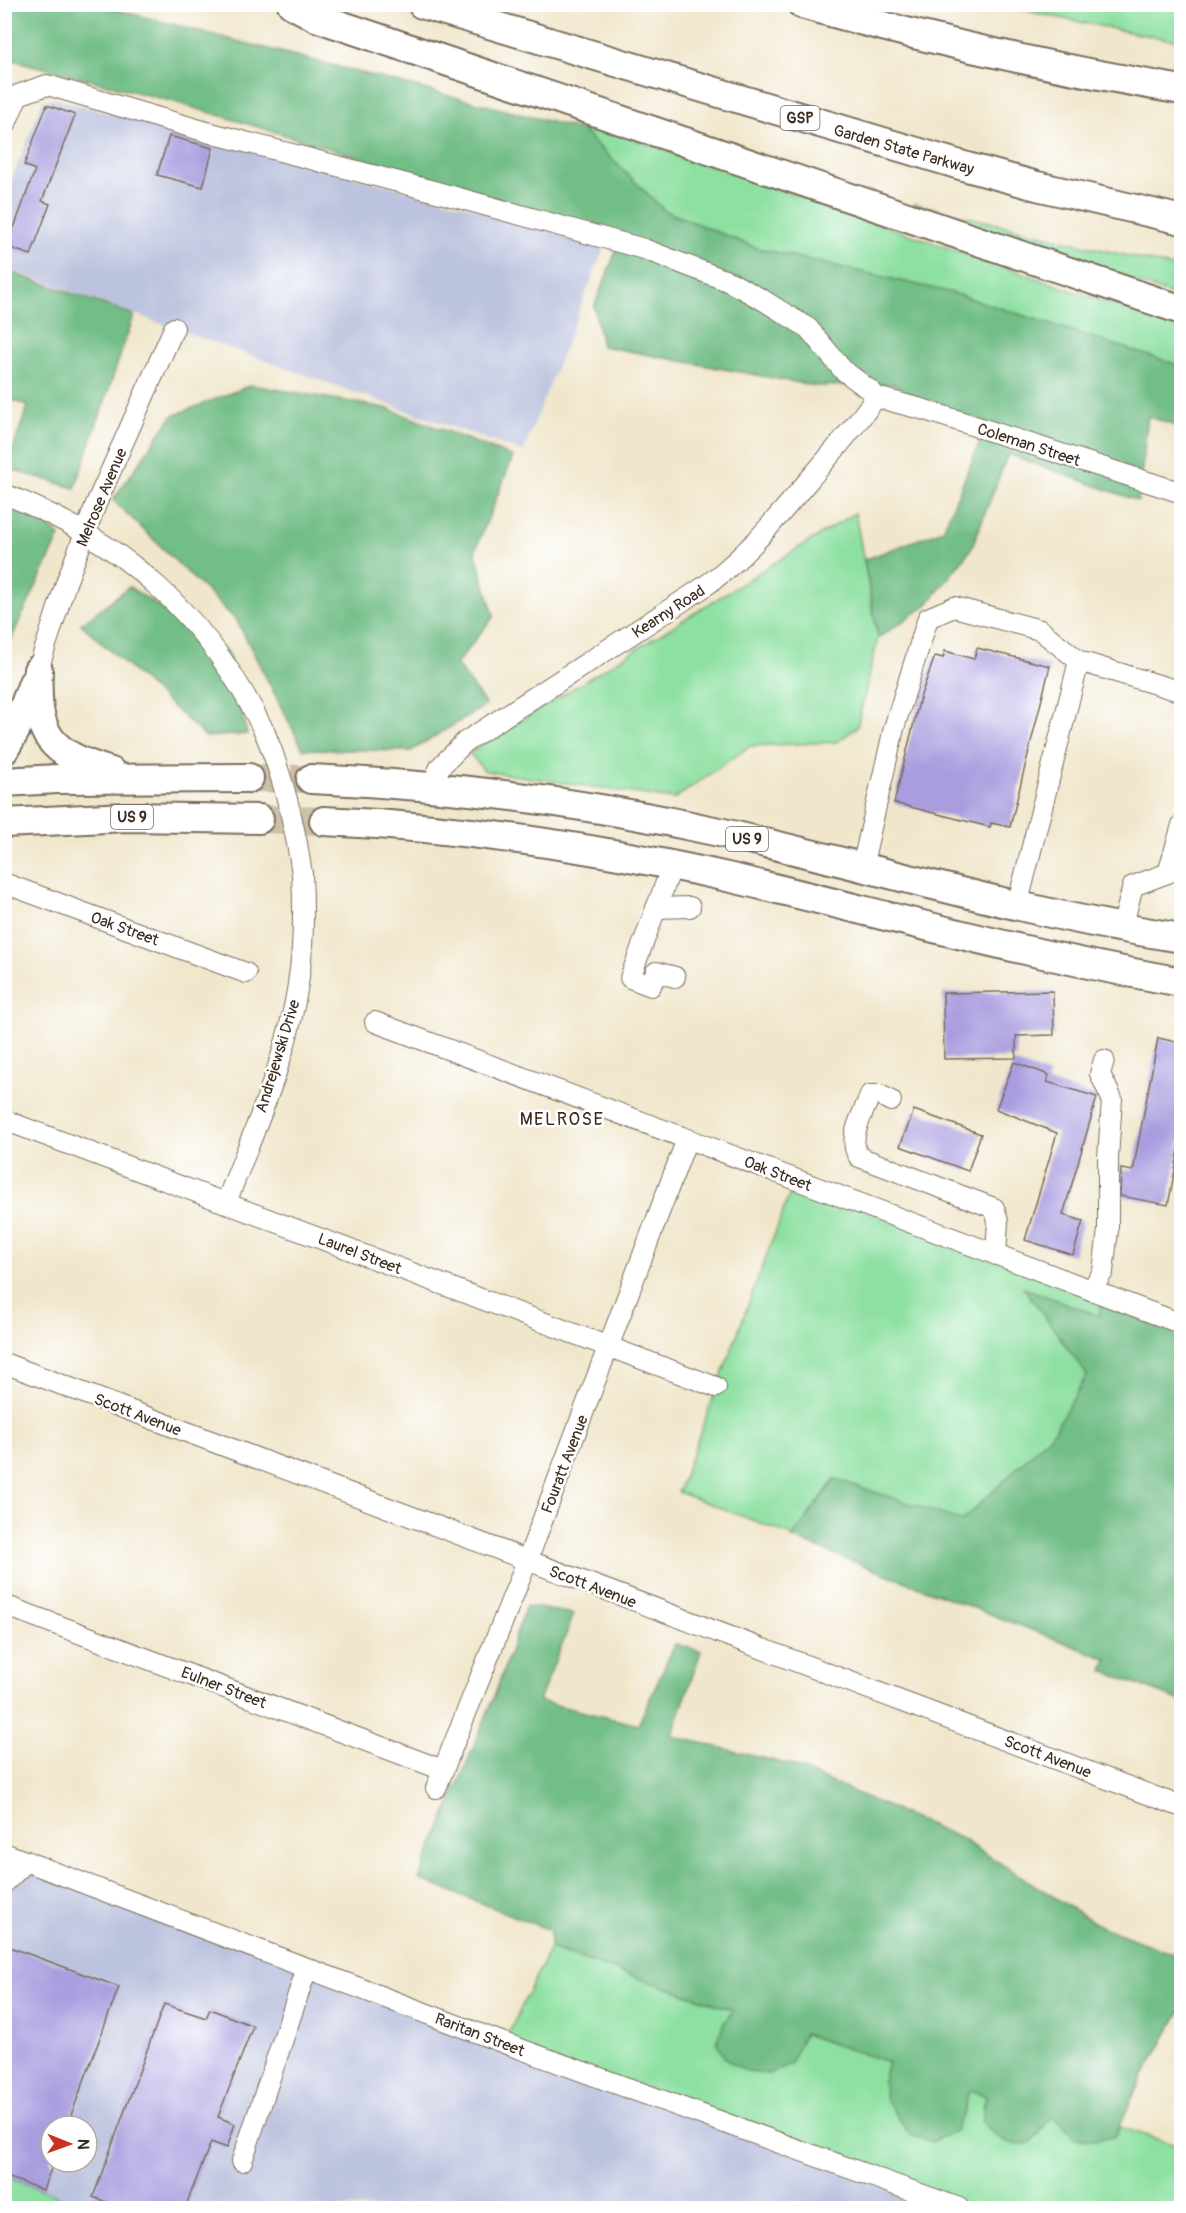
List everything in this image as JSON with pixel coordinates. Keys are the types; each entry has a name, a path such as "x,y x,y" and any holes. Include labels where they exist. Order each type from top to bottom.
{"highway":[{"path":"292,4 316,17 1182,310"},
{"name":"Garden State Parkway","path":"422,4 946,161 1037,186 1182,220"},
{"path":"802,4 963,46 1098,75 1182,90"},
{"path":"4,750 23,712 38,670"},
{"path":"38,670 39,715 51,741 58,749 81,762 130,778"},
{"path":"4,782 130,778 249,778"},
{"name":"US 9","path":"311,779 431,787 563,804 681,825 1017,906 1180,938"},
{"name":"US 9","path":"5,824 128,817 259,819"},
{"path":"324,821 449,831 603,853 737,880 1030,952 1182,982"}],"street":[{"path":"4,128 18,95 47,85 207,132 644,249 730,282 808,328 843,370 876,397"},
{"name":"Melrose Avenue","path":"38,670 85,532 174,328"},
{"name":"Coleman Street","path":"876,397 925,410 1182,493"},
{"name":"Kearny Road","path":"431,787 440,766 465,742 698,591 730,567 759,539 876,397"},
{"name":"Andrejewski Drive","path":"4,494 42,509 85,532 129,562 175,601 226,663 246,696 265,733 285,788 302,874 303,942 294,1008 269,1090 226,1203"},
{"path":"862,867 894,728 928,618 954,608 1040,630 1079,661 1182,692"},
{"path":"1017,906 1079,661"},
{"path":"1122,928 1133,886 1168,873 1182,825"},
{"path":"672,866 630,978 651,986 656,972 675,977"},
{"name":"Oak Street","path":"4,883 246,973"},
{"path":"656,908 690,907"},
{"name":"Oak Street","path":"375,1022 1182,1324"},
{"path":"1091,1290 1103,1272 1108,1230 1108,1158 1112,1099 1100,1074 1104,1060"},
{"path":"891,1101 880,1095 870,1095 853,1141 859,1157 994,1208 998,1221 996,1255"},
{"name":"Laurel Street","path":"4,1120 716,1387"},
{"name":"Fouratt Avenue","path":"440,1779 527,1561 687,1139"},
{"name":"Scott Avenue","path":"4,1363 1182,1807"},
{"name":"Eulner Street","path":"4,1605 440,1779"},
{"name":"Raritan Street","path":"4,1853 934,2204 959,2208"},
{"path":"4,1883 27,1861"},
{"path":"242,2161 307,1968"}],"shaded area":[{"path":"54,99 606,242 523,452 5,268 4,199 43,100"},
{"path":"5,1851 958,2208 69,2208 71,2203 43,2190 5,2177"}],"green space":[{"path":"4,5 98,5 582,130 665,211 757,248 953,293 1181,366 1181,428 1148,416 1138,501 1008,454 971,549 927,605 878,638 864,560 943,530 983,435 893,384 815,386 602,346 594,307 622,236 171,101 5,58"},
{"path":"997,5 1181,5 1181,41 1134,33"},
{"path":"582,130 613,132 1181,328 1181,366 953,293 757,248 665,211"},
{"path":"913,205 1181,269 1181,298"},
{"path":"4,270 134,315 75,488 6,468 28,406 5,397"},
{"path":"251,385 386,408 513,457 475,551 494,616 456,664 486,705 411,751 303,749 237,621 113,500 172,416"},
{"path":"4,495 11,497 60,536 10,641 4,639"},
{"path":"855,513 878,638 857,727 837,742 750,746 674,799 485,771 469,753"},
{"path":"129,587 228,652 247,734 206,737 81,624"},
{"path":"795,1180 1101,1294 1098,1430 960,1598 678,1492"},
{"path":"1024,1288 1100,1316 1101,1294 1181,1324 1181,1701 1103,1671 1107,1659 792,1538 835,1479 962,1521 1052,1434 1087,1375"},
{"path":"526,1606 574,1614 539,1701 638,1725 675,1644 701,1651 672,1736 791,1765 960,1838 1100,1926 1181,1957 1181,2010 1136,2090 1114,2137 1093,2140 1074,2138 1063,2124 1053,2117 1031,2141 1016,2145 1001,2139 982,2122 986,2095 969,2090 964,2111 955,2131 932,2142 910,2135 886,2100 883,2081 888,2062 804,2034 790,2064 769,2074 747,2072 726,2060 717,2043 723,2025 733,2010 550,1948 550,1930 419,1879 494,1697"},
{"path":"550,1948 734,2010 723,2025 789,2064 804,2034 888,2062 883,2081 964,2111 968,2090 986,2095 983,2108 1039,2135 1044,2122 1053,2117 1063,2124 1074,2138 1114,2137 1120,2127 1181,2147 1181,2208 958,2208 504,2043"},
{"path":"5,2177 43,2190 71,2203 69,2208 5,2208"}],"building":[{"path":"47,105 75,115 42,201 50,204 31,255 7,247 35,170 24,165"},
{"path":"169,136 213,148 203,187 157,175"},
{"path":"977,648 1050,666 1010,827 991,823 990,827 894,803 920,698 935,656 943,658 945,651 974,659"},
{"path":"1053,991 1054,1035 1016,1036 1016,1058 944,1059 943,993"},
{"path":"1158,1038 1182,1043 1182,1134 1168,1205 1120,1196 1121,1169 1133,1171"},
{"path":"1014,1062 1049,1075 1047,1082 1097,1097 1063,1215 1083,1221 1073,1255 1025,1240 1057,1133 996,1109"},
{"path":"914,1110 981,1134 968,1171 900,1146"},
{"path":"4,1945 119,1987 71,2114 39,2114 39,2174 49,2174 43,2190 4,2176"},
{"path":"164,2004 206,2018 210,2009 253,2026 218,2117 235,2124 227,2148 211,2142 185,2208 123,2208 93,2197"}],"tunnel":[{"path":"249,778 311,779"},
{"path":"259,819 324,821"}],"district":[{"name":"MELROSE","path":"562,1119"}]}
